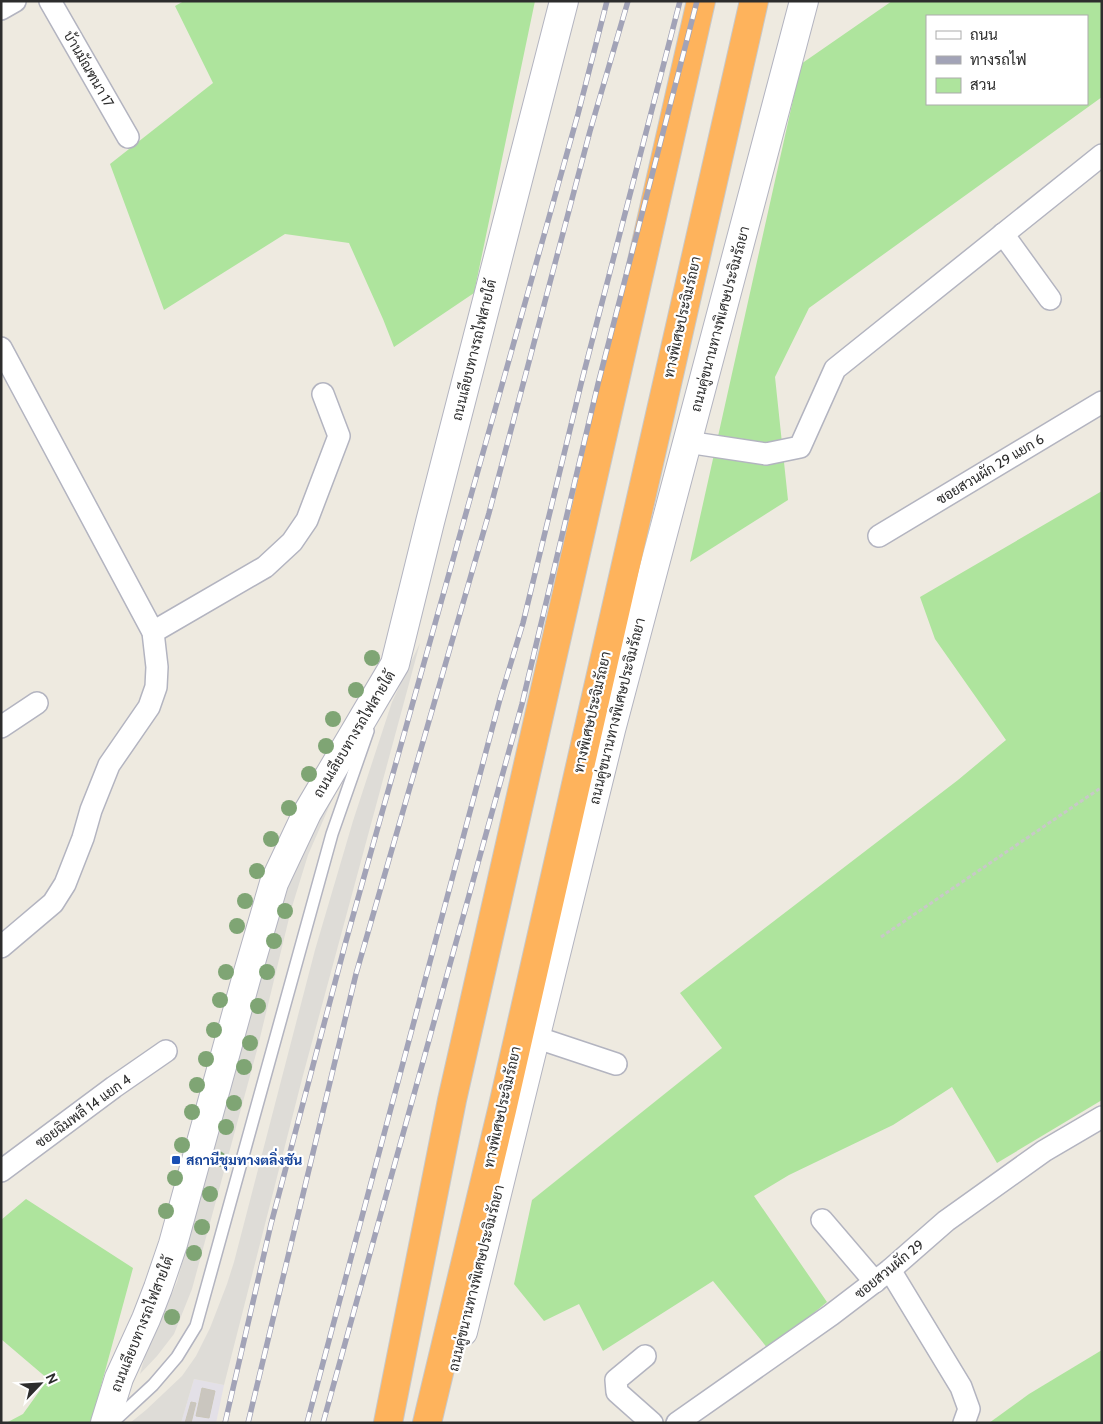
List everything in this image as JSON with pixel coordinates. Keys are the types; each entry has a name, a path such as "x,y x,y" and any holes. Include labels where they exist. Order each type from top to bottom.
{"highway":[{"path":"388,1423 452,1100 701,1"},
{"name":"ทางพิเศษประจิมรัถยา","path":"427,1423 507,1091 754,1"}],"main road":[{"name":"ถนนเลียบทางรถไฟสายใต้","path":"105,1423 119,1378 146,1319 173,1244 274,883 307,813 395,664 564,1"},
{"name":"ถนนคู่ขนานทางพิเศษประจิมรัถยา","path":"440,1423 611,730 804,1"}],"street":[{"path":"1,9 14,1"},
{"name":"บ้านมัณฑนา 17","path":"50,1 128,137"},
{"path":"687,442 766,454 800,447 835,369 1102,154"},
{"path":"1003,234 1050,298"},
{"path":"1,348 153,632 157,667 156,687 150,707 109,765 65,884 53,903 1,947"},
{"path":"153,632 265,567 292,542 307,520 339,436 323,394"},
{"name":"ซอยสวนผัก 29 แยก 6","path":"879,536 1102,402"},
{"path":"1,727 37,703"},
{"path":"535,1037 616,1064"},
{"name":"ซอยฉิมพลี 14 แยก 4","path":"1,1171 114,1087 166,1052"},
{"name":"ซอยสวนผัก 29","path":"677,1423 831,1315 882,1276 946,1221 1044,1151 1102,1117"},
{"path":"822,1220 882,1276 961,1387 969,1409 964,1423"},
{"path":"646,1356 616,1380 617,1392 652,1423"}],"lane":[{"path":"112,1423 153,1385 177,1357 196,1326 332,834 395,664"}],"path":[{"path":"882,937 1102,787"}],"shaded area":[{"path":"420,643 302,1079 224,1385 194,1379 181,1423 130,1423 182,1376 196,1356 210,1328 227,1284 315,950 353,821 392,702"},
{"path":"339,784 308,855 291,910 257,1050 192,1289 174,1334 140,1374 147,1349 177,1282 284,884"},
{"path":"194,1379 224,1385 216,1423 181,1423"}],"green space":[{"path":"184,1 535,1 474,293 394,347 349,243 285,234 164,310 110,164 213,83 175,6"},
{"path":"892,1 1102,1 1102,97 809,308 775,377 788,500 690,562 801,64"},
{"path":"1102,491 1102,1100 997,1163 952,1087 893,1125 789,1175 754,1196 827,1302 769,1350 713,1281 603,1351 579,1304 544,1321 514,1284 532,1200 722,1048 680,993 958,780 1006,740 935,639 920,597"},
{"path":"26,1199 133,1268 91,1423 6,1423 23,1414 48,1379 1,1339 1,1220"},
{"path":"1102,1350 1102,1423 989,1423 1029,1394"}],"building":[{"path":"202,1388 215,1391 209,1418 196,1416"},
{"path":"191,1402 196,1403 191,1423 185,1423"}],"railway":[{"path":"225,1423 271,1224 346,941 578,114 607,1"},
{"path":"248,1423 356,974 489,513 590,131 628,1"},
{"path":"307,1423 500,699 523,623 582,380 680,1"},
{"path":"323,1423 522,704 598,384 697,1"}],"place":[{"name":"สถานีชุมทางตลิ่งชัน","path":"176,1160"}]}
